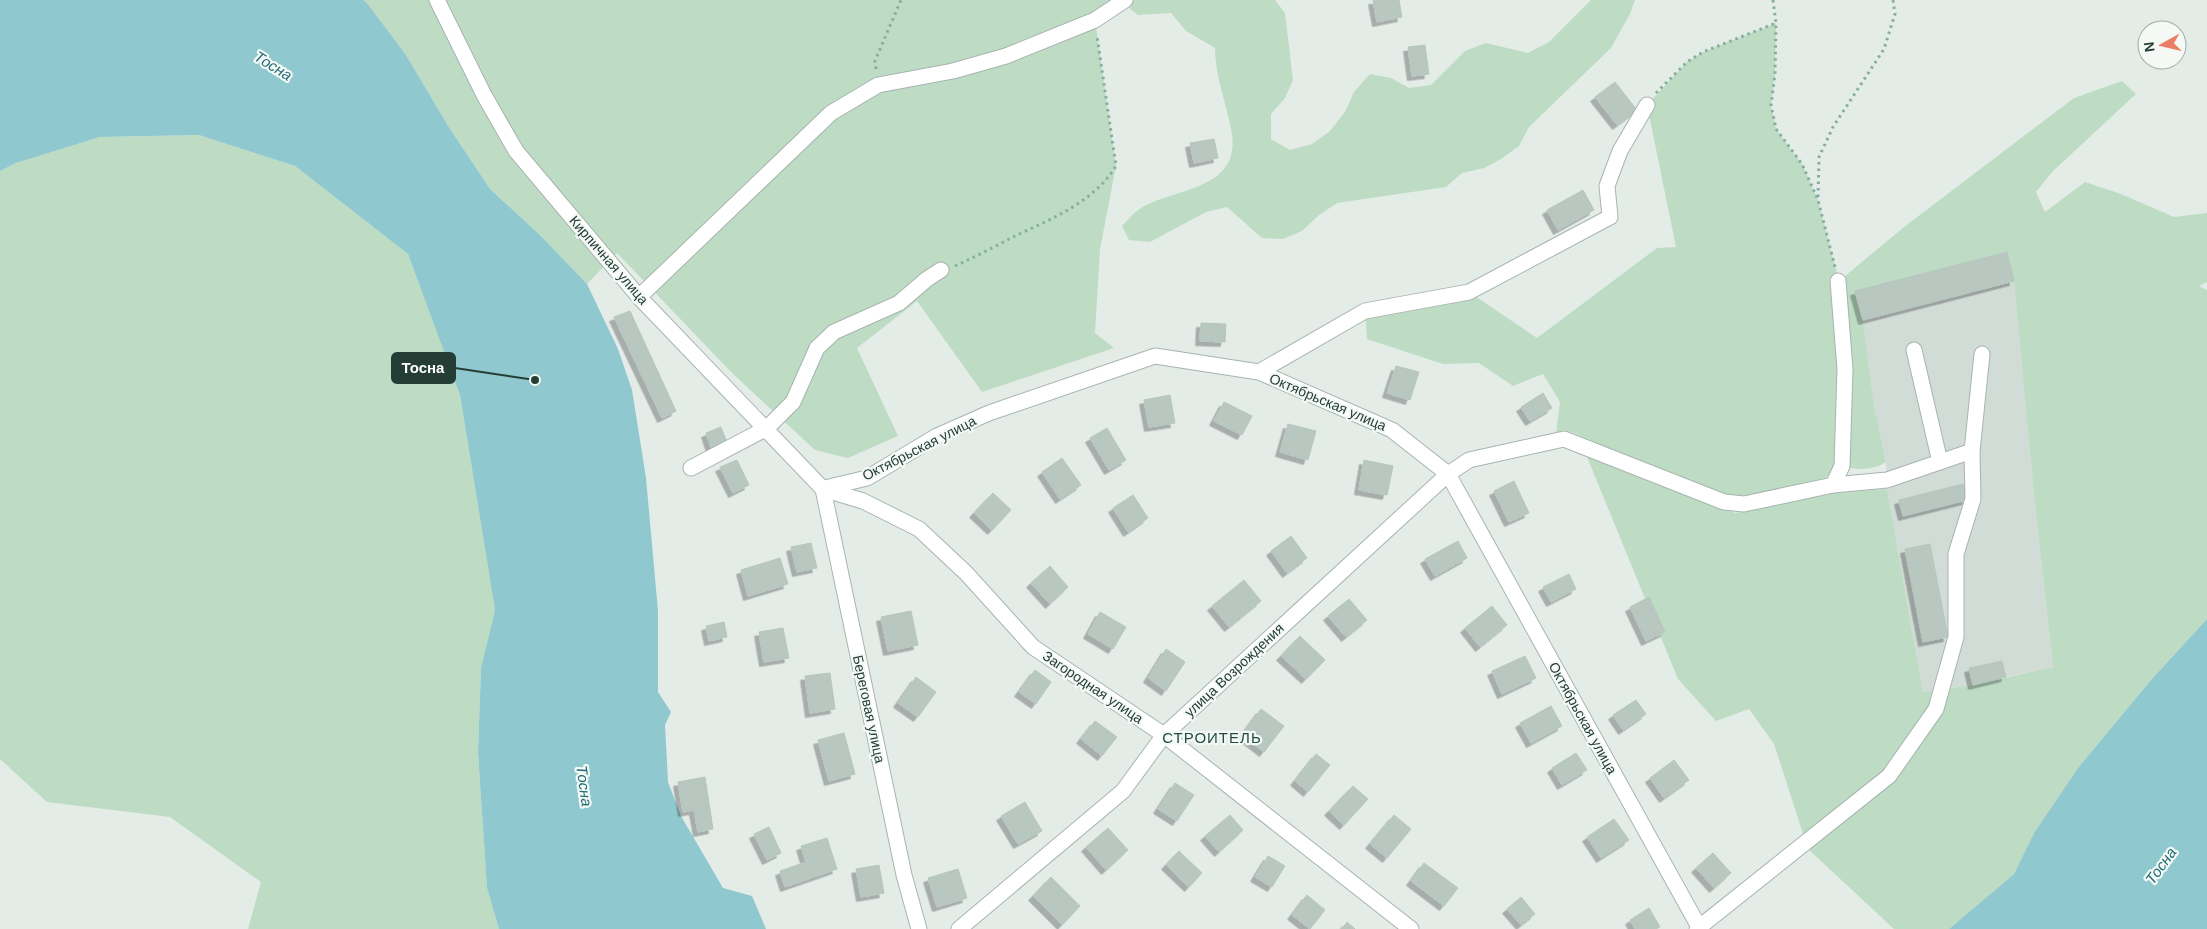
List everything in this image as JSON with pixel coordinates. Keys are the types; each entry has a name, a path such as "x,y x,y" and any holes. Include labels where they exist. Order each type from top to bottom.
{"street":[{"name":"Кирпичная улица","path":"437,0 484,95 516,151 639,297 823,488"},
{"path":"639,297 831,113 878,85 953,71 1006,56 1095,20 1125,0"},
{"path":"1259,372 1365,311 1469,292 1610,217 1607,186 1620,151 1647,105"},
{"path":"691,468 767,428 793,402 817,348 834,332 899,304 926,279 941,270"},
{"path":"1833,485 1842,466 1845,369 1838,281"},
{"path":"1914,350 1940,462"},
{"path":"1698,928 1889,776 1936,709 1956,637 1956,554 1973,499 1972,451 1982,354"},
{"name":"Октябрьская улица","path":"823,488 867,478 937,436 989,413 1155,356 1259,372 1392,430 1448,474 1698,928"},
{"name":"улица Возрождения","path":"959,929 1123,792 1164,735 1448,474 1469,460 1564,439 1724,502 1744,504 1833,485 1887,480 1972,451"},
{"name":"Загородная улица","path":"823,488 863,501 919,529 966,573 1033,646 1164,735 1411,929"},
{"name":"Береговая улица","path":"823,488 904,875 919,929"}],"path":[{"path":"878,85 875,61 901,0"},
{"path":"1773,0 1776,24 1775,74 1771,105 1776,129 1802,164 1818,200 1838,281"},
{"path":"1818,200 1819,157 1833,127 1884,49 1895,14 1893,0"},
{"path":"941,270 956,265 1066,212 1087,198 1112,173 1116,166 1095,20"},
{"path":"1647,105 1687,62 1703,52 1776,24"}],"shaded area":[{"path":"2014,281 2034,496 2053,667 2006,677 2002,661 1969,668 1973,685 1923,692 1887,489 1886,462 1874,405 1863,320"}],"green space":[{"path":"363,0 1120,0 1095,20 1116,166 1100,249 1095,333 1114,348 982,392 917,301 857,348 898,436 848,458 815,450 733,374 617,253 587,284 542,237 490,189 450,129 406,55"},
{"path":"1130,0 1275,0 1285,13 1293,80 1285,98 1271,114 1271,139 1290,150 1312,144 1330,131 1345,112 1354,92 1370,74 1391,78 1409,88 1431,85 1465,51 1486,43 1528,53 1549,42 1591,0 1635,0 1630,14 1611,48 1529,127 1519,146 1484,168 1462,173 1446,187 1337,203 1319,215 1302,231 1283,239 1262,238 1227,207 1206,212 1150,242 1129,240 1122,226 1141,208 1155,201 1187,191 1216,177 1226,166 1232,152 1232,134 1217,70 1215,48 1186,31 1171,13 1138,15 1123,3"},
{"path":"1776,23 1775,74 1771,105 1776,129 1802,164 1818,200 1839,281 1904,227 2074,98 2122,81 2136,94 2052,172 2036,192 2045,212 2085,182 2121,194 2174,217 2207,213 2207,282 2199,286 2207,290 2207,619 2151,680 2078,768 2034,833 2014,874 1949,929 1894,929 1808,849 1774,744 1749,709 1716,721 1678,679 1585,452 1735,513 1832,493 1887,489 1923,692 1973,685 2053,667 2034,496 2014,281 2007,252 1856,291 1863,320 1874,405 1886,462 1865,469 1842,466 1838,363 1838,457 1833,471 1825,478 1742,498 1724,495 1677,478 1574,433 1564,430 1556,434 1560,402 1543,374 1513,386 1479,363 1443,364 1367,339 1365,311 1469,292 1537,338 1657,248 1676,247 1647,105 1687,62 1703,52"},
{"path":"199,135 295,166 408,254 460,395 495,610 481,668 478,752 487,888 499,929 248,929 261,882 170,817 47,802 0,759 0,171 16,163 100,137"}],"water":[{"path":"0,0 363,0 366,2 406,55 450,129 490,189 542,237 587,284 618,349 632,390 646,478 658,611 658,692 671,712 665,725 668,782 681,816 723,888 752,896 766,929 499,929 487,888 478,752 481,668 495,610 460,395 408,254 295,166 199,135 100,137 16,163 0,171"},
{"path":"2207,619 2207,929 1949,929 2014,874 2034,833 2078,768 2151,680"}],"building":[{"path":"1373,0 1399,0 1402,17 1377,22"},
{"path":"1425,45 1429,74 1412,76 1408,47"},
{"path":"1615,82 1637,110 1617,125 1595,97"},
{"path":"1214,139 1218,158 1194,163 1190,143"},
{"path":"1583,190 1594,210 1558,230 1547,210"},
{"path":"2007,252 2014,281 1863,320 1855,291"},
{"path":"630,311 676,411 662,418 614,317"},
{"path":"1201,323 1226,324 1225,342 1200,341"},
{"path":"1396,366 1419,372 1410,400 1387,393"},
{"path":"1543,393 1552,408 1530,421 1521,407"},
{"path":"1170,395 1175,423 1149,427 1144,400"},
{"path":"1224,402 1252,416 1242,435 1214,421"},
{"path":"1288,424 1316,431 1308,460 1280,452"},
{"path":"721,427 728,445 712,451 706,433"},
{"path":"1107,428 1126,460 1109,470 1090,438"},
{"path":"1062,458 1081,485 1060,499 1042,472"},
{"path":"737,460 749,485 733,493 720,467"},
{"path":"1364,460 1393,466 1387,495 1359,490"},
{"path":"1514,481 1529,513 1509,522 1494,491"},
{"path":"1963,484 1967,500 1903,516 1899,500"},
{"path":"993,493 1011,510 992,530 974,513"},
{"path":"1133,495 1148,518 1128,532 1113,508"},
{"path":"1291,536 1307,558 1287,573 1271,551"},
{"path":"1458,541 1467,558 1435,576 1425,559"},
{"path":"811,543 817,568 797,572 791,547"},
{"path":"1930,544 1948,637 1923,642 1905,549"},
{"path":"780,558 788,584 748,596 741,570"},
{"path":"1050,566 1068,587 1050,604 1031,583"},
{"path":"1569,574 1576,589 1551,602 1543,587"},
{"path":"1244,580 1261,601 1229,627 1212,606"},
{"path":"1649,597 1665,632 1646,641 1630,607"},
{"path":"1349,599 1367,620 1346,637 1328,616"},
{"path":"1492,606 1507,625 1480,647 1465,628"},
{"path":"911,611 918,645 888,651 881,617"},
{"path":"1100,612 1126,627 1113,649 1088,634"},
{"path":"724,622 727,637 709,641 706,626"},
{"path":"783,628 789,658 764,662 759,632"},
{"path":"1300,636 1325,660 1306,679 1281,656"},
{"path":"1166,649 1185,662 1166,691 1148,678"},
{"path":"1525,656 1536,678 1502,694 1492,671"},
{"path":"2002,661 2006,677 1973,685 1969,668"},
{"path":"1035,670 1051,682 1036,704 1019,692"},
{"path":"830,673 835,709 810,713 805,676"},
{"path":"916,677 936,692 918,717 898,703"},
{"path":"1636,700 1646,714 1623,730 1613,715"},
{"path":"1551,706 1562,726 1531,743 1520,723"},
{"path":"1261,709 1284,726 1264,752 1242,735"},
{"path":"1095,721 1117,737 1102,756 1081,739"},
{"path":"844,733 855,774 829,781 818,740"},
{"path":"1576,753 1587,770 1562,785 1552,768"},
{"path":"1316,754 1330,765 1308,792 1295,781"},
{"path":"1674,760 1689,780 1664,798 1650,778"},
{"path":"705,777 713,829 698,832 694,810 683,812 678,782"},
{"path":"1175,783 1194,795 1177,821 1158,809"},
{"path":"1353,786 1368,799 1344,825 1329,811"},
{"path":"1025,802 1042,831 1018,844 1001,816"},
{"path":"1230,815 1243,830 1219,852 1205,836"},
{"path":"1394,815 1411,829 1387,858 1370,844"},
{"path":"1614,819 1629,840 1601,858 1587,837"},
{"path":"769,827 781,853 767,860 754,834"},
{"path":"1108,828 1128,850 1106,870 1086,847"},
{"path":"827,838 837,869 785,887 780,871 806,862 801,846"},
{"path":"1179,851 1202,873 1189,887 1166,865"},
{"path":"1713,853 1731,873 1714,888 1696,868"},
{"path":"1268,856 1285,866 1272,887 1255,877"},
{"path":"1424,863 1458,888 1444,906 1411,881"},
{"path":"879,865 884,893 861,897 856,869"},
{"path":"958,869 967,898 937,907 928,878"},
{"path":"1051,877 1080,906 1062,925 1033,896"},
{"path":"1307,895 1325,910 1310,929 1292,915"},
{"path":"1521,897 1535,914 1521,925 1507,909"},
{"path":"1649,908 1660,927 1656,929 1635,929 1630,920"},
{"path":"1347,922 1355,929 1342,929"}],"place":[{"name":"Тосна","path":"535,380"}],"district":[{"name":"СТРОИТЕЛЬ","path":"1212,738"}]}
